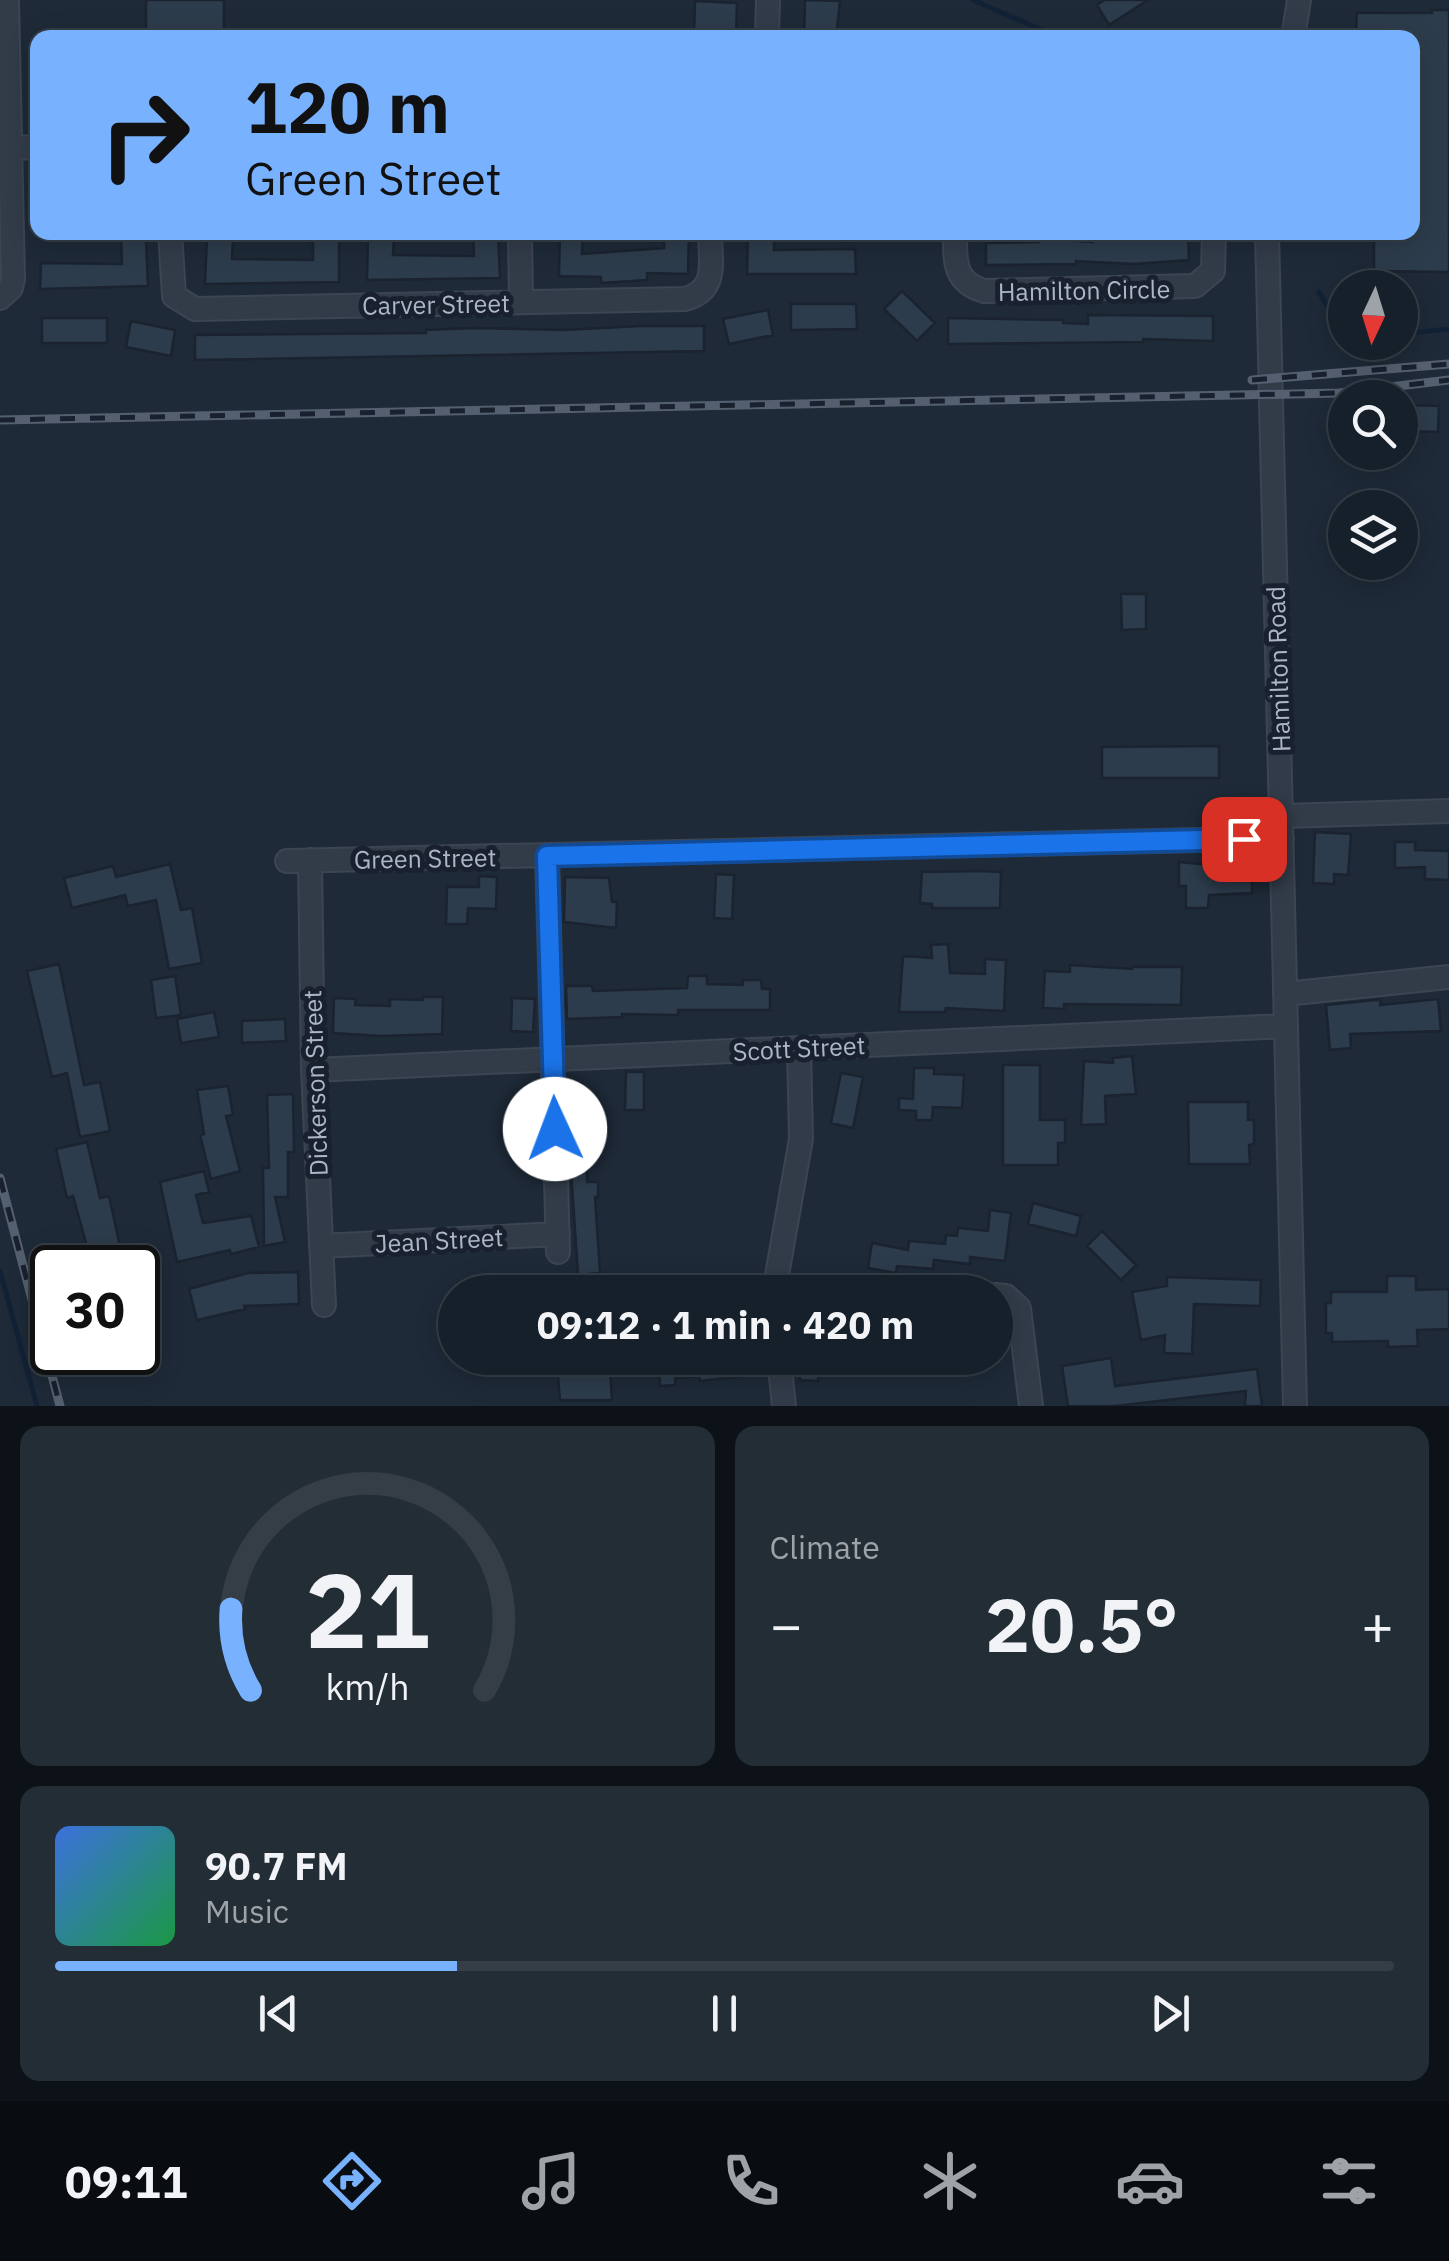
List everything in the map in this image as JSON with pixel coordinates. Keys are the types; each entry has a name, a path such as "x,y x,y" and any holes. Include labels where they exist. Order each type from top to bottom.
{"street":[{"path":"0,298 11,288 13,278 4,76 6,0"},
{"path":"768,0 768,30"},
{"path":"1295,30 1299,0"},
{"path":"9,148 30,147"},
{"name":"Carver Street","path":"170,240 174,296 195,309 694,297 708,285 710,240"},
{"path":"520,240 521,302"},
{"name":"Hamilton Circle","path":"956,240 958,272 971,288 984,291 1195,286 1213,271 1214,240"},
{"name":"Hamilton Road","path":"1267,240 1295,1406"},
{"name":"Green Street","path":"298,861 547,856 1282,827 1449,811"},
{"path":"547,856 553,1059"},
{"name":"Dickerson Street","path":"298,861 324,1305"},
{"path":"1285,994 1449,978"},
{"name":"Scott Street","path":"313,1070 1286,1026"},
{"path":"777,1275 801,1139 799,1048"},
{"name":"Jean Street","path":"321,1246 558,1243 553,1059"},
{"path":"1013,1309 1021,1318 1030,1406"},
{"path":"780,1375 782,1406"}],"building":[{"path":"146,0 224,0 224,30 146,30"},
{"path":"805,0 840,1 837,30 804,30"},
{"path":"1105,0 1148,0 1109,25 1097,5"},
{"path":"695,1 737,3 736,30 694,30"},
{"path":"1449,10 1449,272 1374,270 1374,240 1420,240 1420,30 1356,30 1357,13"},
{"path":"146,240 148,286 40,289 41,263 122,264 121,241"},
{"path":"207,240 233,240 232,259 313,260 313,240 339,240 339,282 205,284"},
{"path":"368,240 394,240 393,255 474,256 473,240 498,240 500,278 367,280"},
{"path":"560,240 583,240 582,254 664,248 664,240 689,240 688,274 647,273 647,280 601,283 601,277 559,276"},
{"path":"748,240 774,240 774,250 855,249 856,274 747,274"},
{"path":"1188,240 1189,260 986,265 986,243"},
{"path":"902,291 935,323 917,341 884,309"},
{"path":"791,304 856,304 857,329 791,330"},
{"path":"768,310 773,335 729,344 723,319"},
{"path":"1088,315 1213,316 1213,341 948,344 948,318 1088,324"},
{"path":"42,318 107,318 107,343 42,343"},
{"path":"131,321 175,330 171,356 126,347"},
{"path":"704,326 704,351 195,360 195,335"},
{"path":"1418,405 1439,406 1438,432 1418,431"},
{"path":"1121,594 1146,594 1146,629 1122,630"},
{"path":"1219,746 1219,778 1102,778 1102,747"},
{"path":"1315,832 1351,834 1348,875 1334,874 1334,884 1313,883"},
{"path":"1395,842 1415,842 1415,850 1449,851 1449,880 1425,879 1425,867 1395,868"},
{"path":"1179,862 1252,869 1252,893 1209,895 1208,908 1186,908 1186,886 1179,886"},
{"path":"170,864 181,910 192,908 202,963 169,969 156,900 128,906 125,895 72,908 64,878 113,866 116,877"},
{"path":"922,872 1001,872 1000,908 932,908 932,904 920,903"},
{"path":"716,874 734,875 732,919 714,918"},
{"path":"479,876 497,877 496,909 468,908 467,924 446,924 447,887 479,887"},
{"path":"565,877 609,878 612,902 617,902 616,928 564,922"},
{"path":"948,944 950,973 985,974 985,959 1006,960 1004,1011 946,1008 945,1012 899,1012 903,956 932,958 931,945"},
{"path":"59,964 84,1085 100,1082 110,1131 80,1137 67,1073 52,1077 27,971"},
{"path":"1070,965 1182,967 1181,1005 1064,1004 1064,1009 1043,1008 1045,971 1070,972"},
{"path":"175,976 181,1015 156,1018 151,980"},
{"path":"688,976 707,976 707,984 743,985 743,980 761,980 762,989 770,989 770,1010 678,1010 678,1015 622,1014 567,1019 566,986 592,986 593,991 687,988"},
{"path":"443,997 442,1034 333,1033 334,998 356,999 355,1005 390,1006 390,999"},
{"path":"512,998 535,999 533,1032 511,1031"},
{"path":"1438,999 1441,1031 1350,1034 1351,1048 1330,1050 1326,1005"},
{"path":"214,1012 219,1037 181,1043 177,1019"},
{"path":"285,1019 286,1041 242,1043 242,1021"},
{"path":"1132,1056 1136,1094 1105,1096 1106,1124 1081,1125 1084,1061 1113,1063 1113,1058"},
{"path":"1003,1065 1040,1065 1040,1120 1065,1120 1065,1143 1058,1143 1058,1165 1003,1165"},
{"path":"914,1068 934,1068 934,1074 964,1075 962,1108 933,1107 932,1120 916,1120 916,1111 899,1110 899,1098 913,1099"},
{"path":"626,1072 644,1072 644,1110 625,1110"},
{"path":"841,1073 863,1077 853,1128 831,1123"},
{"path":"228,1086 233,1115 226,1116 240,1171 211,1179 200,1135 204,1134 197,1090"},
{"path":"293,1094 294,1152 288,1152 288,1197 275,1197 285,1242 264,1246 263,1168 269,1168 267,1095"},
{"path":"1188,1102 1248,1102 1248,1120 1254,1120 1250,1164 1189,1164"},
{"path":"87,1142 100,1198 109,1196 120,1245 87,1245 73,1196 67,1198 56,1149"},
{"path":"587,1169 587,1182 598,1182 595,1197 600,1273 578,1275 571,1170"},
{"path":"204,1171 209,1192 196,1195 203,1223 251,1216 259,1247 177,1262 160,1182"},
{"path":"1033,1203 1081,1216 1076,1236 1028,1224"},
{"path":"990,1210 1011,1213 1005,1261 970,1257 970,1264 934,1260 933,1269 897,1266 896,1273 868,1268 872,1243 908,1250 909,1241 945,1244 946,1235 957,1236 958,1228 988,1231"},
{"path":"1102,1231 1136,1265 1121,1280 1087,1246"},
{"path":"298,1272 299,1304 244,1306 245,1309 197,1320 189,1289 248,1273"},
{"path":"1387,1276 1416,1276 1416,1290 1449,1289 1449,1329 1417,1330 1418,1346 1388,1347 1388,1341 1332,1342 1332,1333 1326,1333 1326,1303 1331,1303 1331,1292 1387,1292"},
{"path":"1167,1277 1261,1280 1260,1306 1194,1304 1192,1354 1164,1353 1165,1335 1141,1340 1132,1292 1167,1286"},
{"path":"1111,1358 1115,1386 1257,1369 1262,1406 1245,1406 1246,1391 1115,1406 1068,1406 1062,1366"},
{"path":"610,1375 612,1400 560,1400 558,1376"},
{"path":"660,1375 753,1375 700,1381 699,1376 675,1378 675,1385 660,1386"},
{"path":"800,1375 818,1375 818,1381 800,1380"}],"waterway":[{"path":"973,0 1042,30"},
{"path":"1319,292 1328,307"},
{"path":"1418,332 1449,329"},
{"path":"0,1271 37,1406"}],"railway":[{"path":"1252,380 1449,364"},
{"path":"0,420 1339,393 1449,380"},
{"path":"0,1178 60,1406"}],"route":[{"path":"555,1129 547,856 1244,839"}]}
